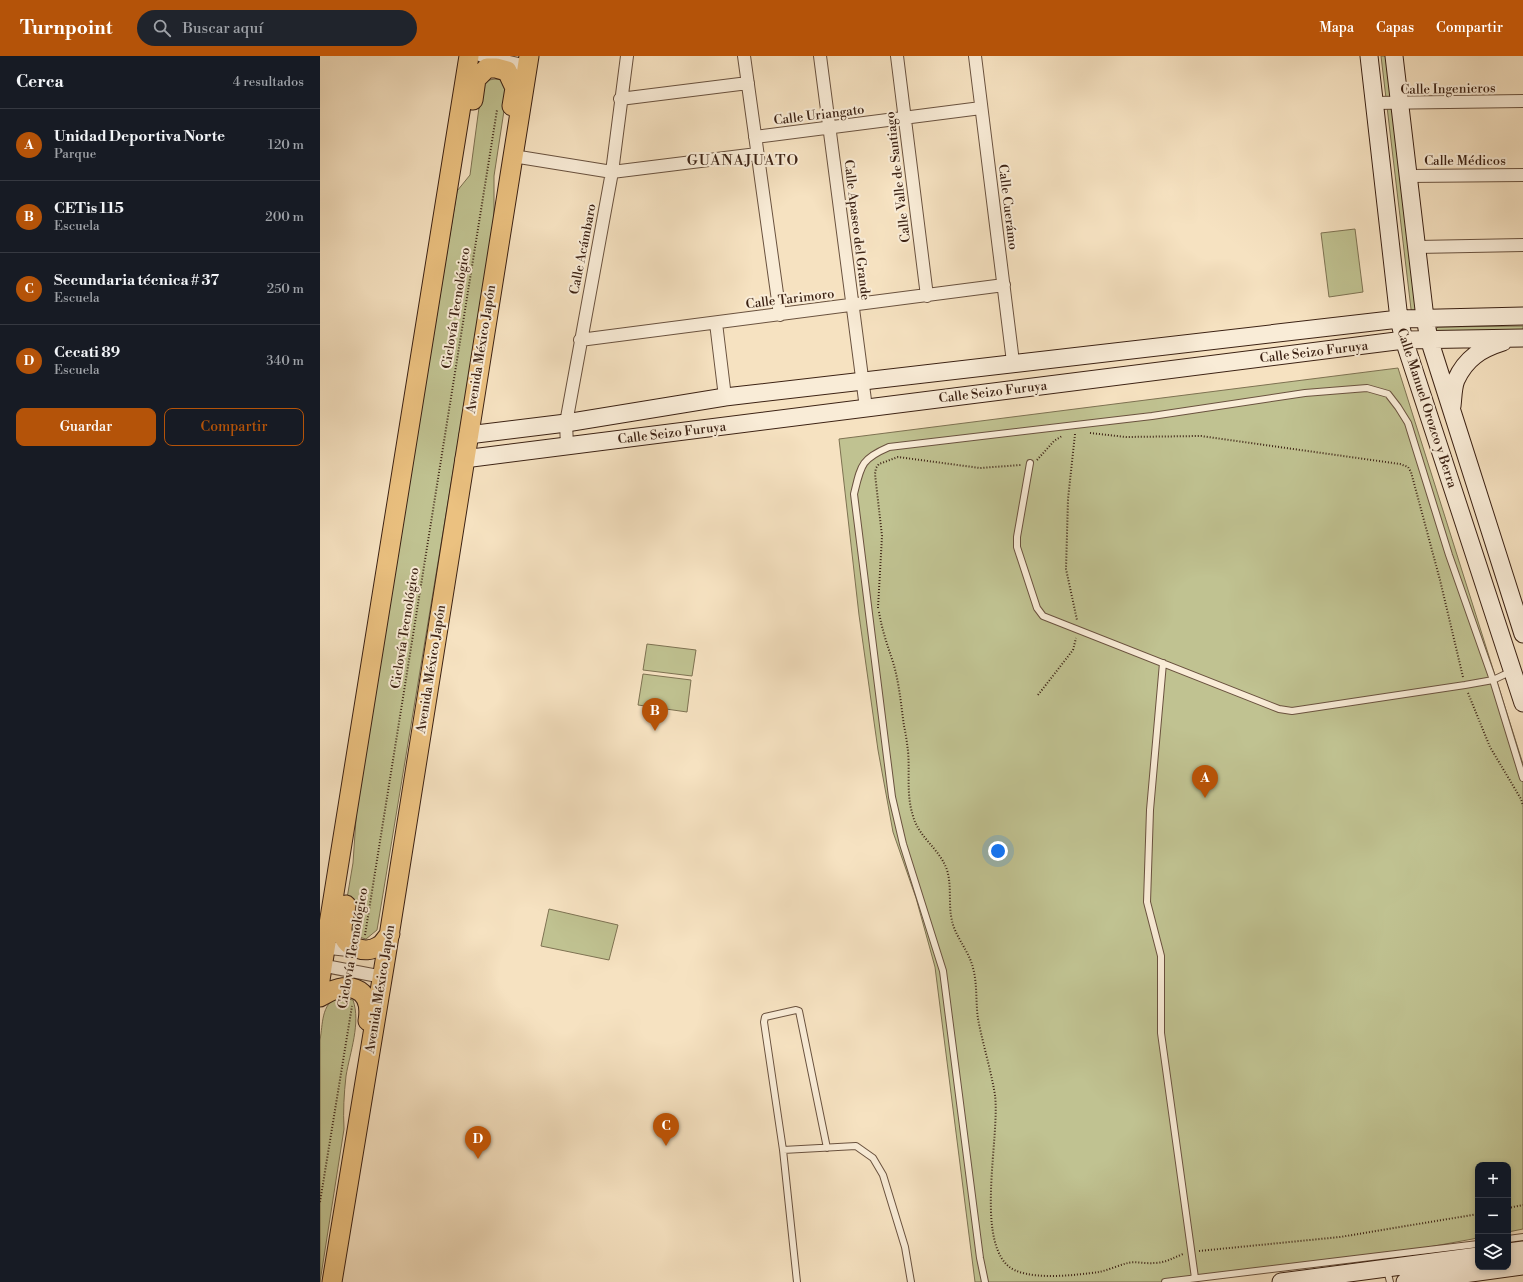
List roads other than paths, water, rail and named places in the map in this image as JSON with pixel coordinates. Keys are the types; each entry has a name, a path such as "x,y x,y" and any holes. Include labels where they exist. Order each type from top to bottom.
{"main road":[{"path":"322,961 349,803 469,56"},
{"name":"Avenida México Japón","path":"332,1282 390,934 528,61"},
{"path":"448,189 464,167 476,79 487,68 496,68 506,71 515,88 501,175 504,212"},
{"path":"349,803 356,836 342,930 345,941 350,946 362,949 379,946 390,934"},
{"path":"320,998 331,990 345,988 359,991 367,998 370,1012 357,1082 359,1122"}],"street":[{"path":"482,56 528,61"},
{"name":"Calle Acámbaro","path":"567,446 566,423 612,172 620,99 627,56"},
{"path":"744,56 780,315"},
{"name":"Calle Apaseo del Grande","path":"820,56 866,408"},
{"name":"Calle Valle de Santiago","path":"897,56 906,118 927,296"},
{"name":"Calle Cuerámo","path":"975,56 1013,362"},
{"name":"Calle Manuel Orozco y Berra","path":"1369,56 1399,319 1404,340 1518,670 1523,703"},
{"name":"Calle Manuel Orozco y Berra","path":"1394,56 1425,318 1429,339 1451,412 1523,634"},
{"path":"620,99 748,83"},
{"name":"Calle Ingenieros","path":"1374,104 1523,101"},
{"name":"Calle Uriangato","path":"755,137 981,108"},
{"path":"513,156 612,172 757,154"},
{"name":"Calle Médicos","path":"1408,176 1523,175"},
{"path":"1417,247 1523,245"},
{"name":"Calle Tarimoro","path":"580,340 852,306 1004,285"},
{"name":"Calle Seizo Furuya","path":"468,435 566,423 725,397 1013,362 1399,319 1523,316"},
{"path":"716,323 725,397"},
{"path":"1451,412 1455,381 1468,361 1486,347 1519,338"},
{"name":"Calle Seizo Furuya","path":"464,459 1404,340 1519,338"},
{"path":"322,961 386,955"},
{"path":"322,961 382,977"},
{"path":"1511,1252 1523,1250"},
{"path":"1281,1282 1389,1275 1475,1257"},
{"path":"1405,1282 1439,1280 1523,1266"}],"lane":[{"path":"985,1282 980,1258 943,971 902,844 892,797 854,494 859,473 865,460 890,447 1152,416 1305,393 1367,388 1388,394 1398,406 1408,423 1449,555 1493,680 1523,778"},
{"path":"1030,463 1017,537 1017,547 1036,608 1043,616 1279,709 1292,711 1465,686 1493,680 1518,670"},
{"path":"1163,663 1150,810 1147,902 1160,956 1161,1033 1195,1278"},
{"path":"797,1282 783,1150 764,1022 765,1017 796,1010 799,1012 827,1148"},
{"path":"783,1150 856,1146 873,1158 883,1175 903,1240 911,1282"},
{"path":"1511,1239 1523,1237"},
{"path":"1165,1282 1475,1244"}],"place":[{"name":"CETis 115","path":"655,731"},
{"name":"Unidad Deportiva Norte","path":"1205,798"},
{"name":"Secundaria técnica # 37","path":"666,1146"},
{"name":"Cecati 89","path":"478,1159"}],"district":[{"name":"GUANAJUATO","path":"743,160"}]}
